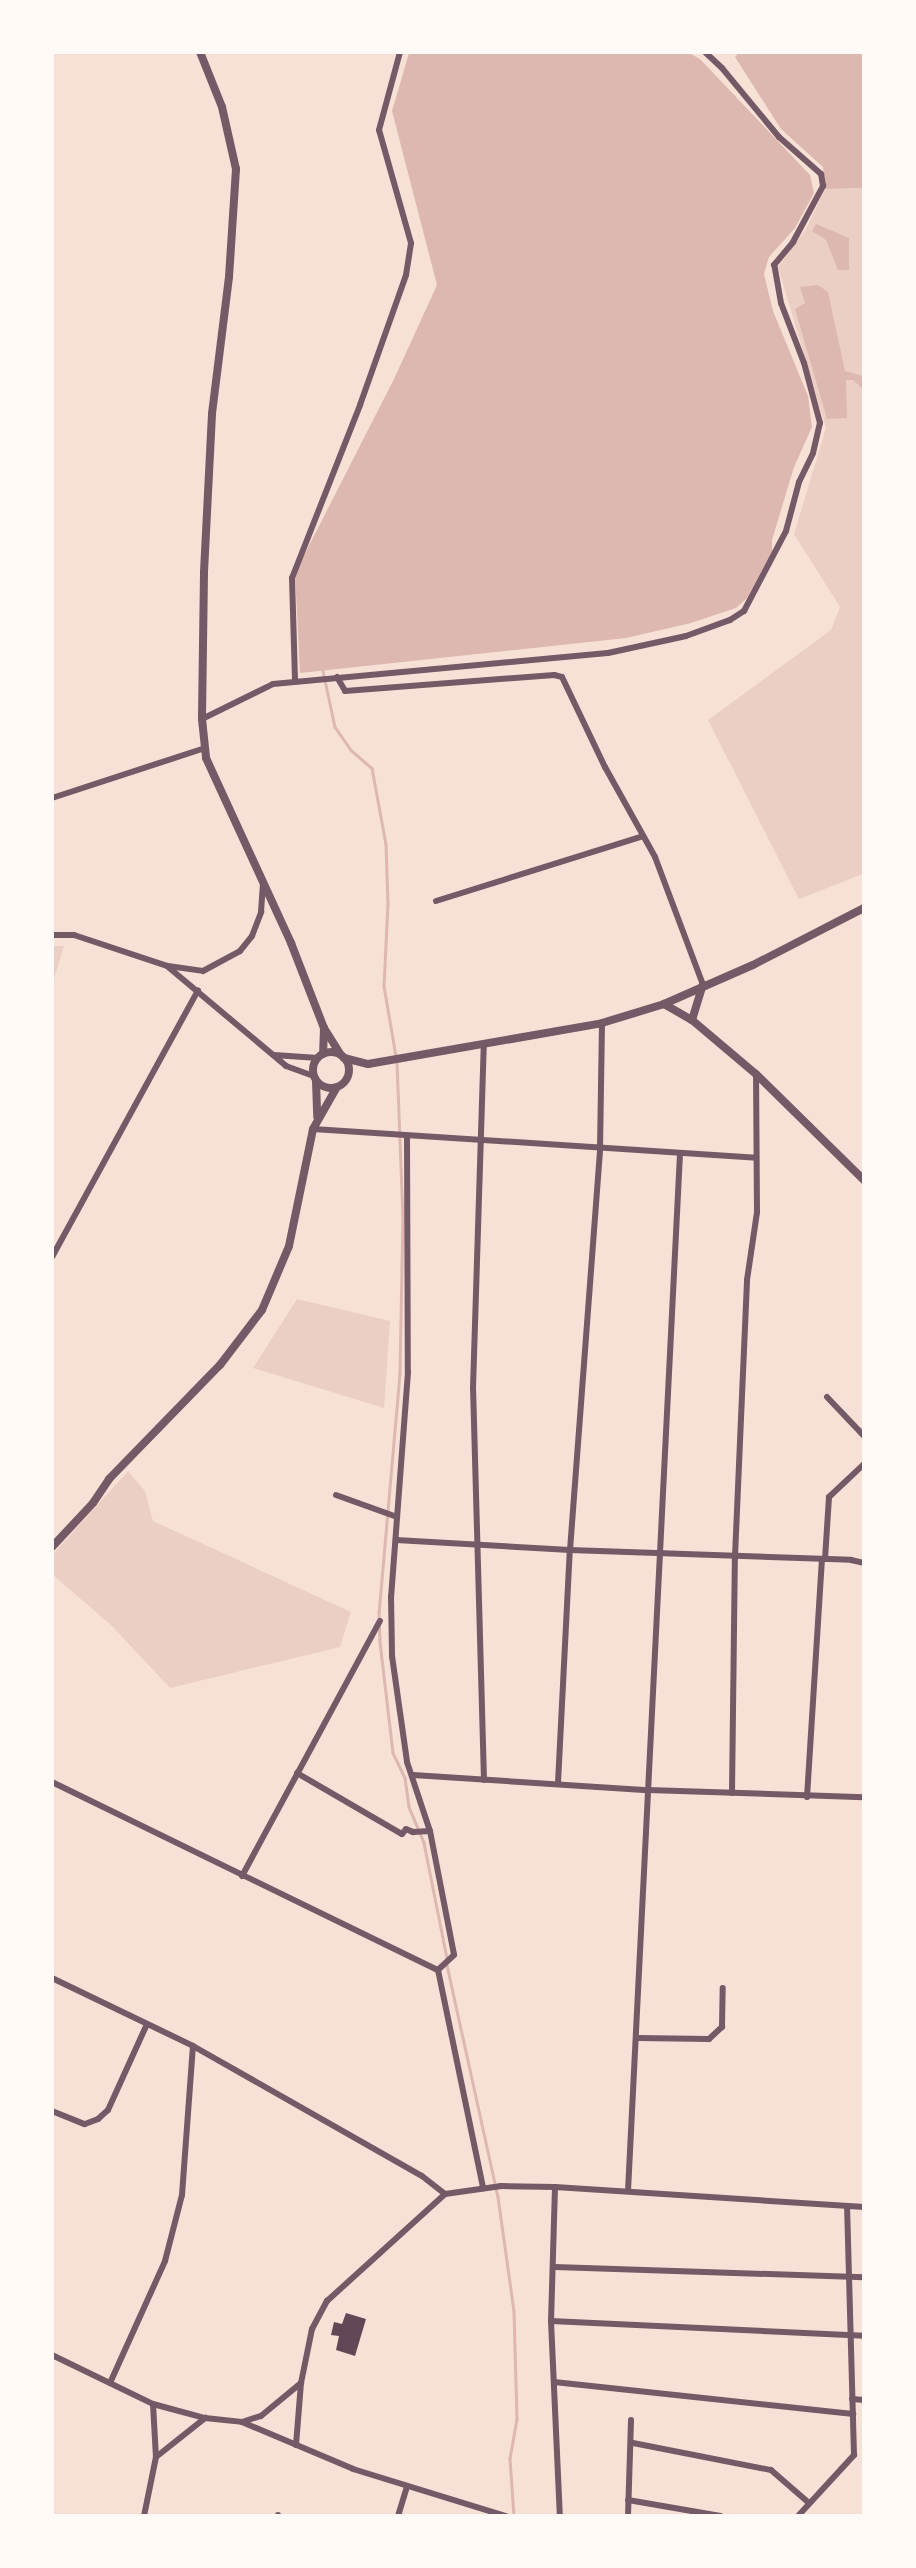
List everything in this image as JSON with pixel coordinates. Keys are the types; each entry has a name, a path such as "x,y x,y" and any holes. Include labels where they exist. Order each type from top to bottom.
{"street":[{"path":"200,52 222,107 236,169 229,277 212,414 204,573 202,719 205,748 211,771 291,943 324,1028 349,1067 348,1077"},
{"path":"295,680 292,578 360,405 407,275 411,243 379,130 400,52"},
{"path":"202,719 273,684 608,653 686,636 730,620 744,611 786,531 799,482 813,453 820,423 804,363 782,303 774,265 793,242 823,187 821,174 779,137 723,68 705,52"},
{"path":"337,677 345,691 554,674 562,677 605,766 655,857 703,985 692,1020"},
{"path":"52,798 205,748"},
{"path":"436,901 643,836"},
{"path":"52,935 85,938 167,966 203,971 240,951 252,936 261,912 263,885"},
{"path":"52,1547 93,1503 109,1479 220,1365 262,1310 289,1246 317,1117 337,1087 348,1077 368,1064 602,1023 664,1003 753,965 863,908"},
{"path":"167,966 286,1066 326,1087 337,1087"},
{"path":"52,1257 198,990"},
{"path":"664,1003 692,1020 756,1074 863,1180"},
{"path":"558,1783 570,1550 600,1150 602,1023"},
{"path":"317,1117 315,1079 324,1028"},
{"path":"484,1045 473,1388 484,1780"},
{"path":"274,1055 343,1057 368,1064"},
{"path":"732,1793 735,1556 747,1280 757,1212 756,1074"},
{"path":"313,1129 600,1150 756,1158"},
{"path":"406,1136 408,1372 391,1596 393,1656 407,1762 428,1831 454,1955 440,1968"},
{"path":"628,2191 638,2038 680,1154"},
{"path":"827,1397 863,1436"},
{"path":"807,1797 829,1497 863,1464"},
{"path":"336,1494 396,1516"},
{"path":"396,1540 863,1563"},
{"path":"242,1876 380,1621"},
{"path":"297,1773 402,1834 406,1829 413,1832 428,1831"},
{"path":"413,1775 648,1790 863,1797"},
{"path":"52,1782 242,1876 440,1968"},
{"path":"440,1968 486,2187"},
{"path":"52,1978 193,2046 422,2176 444,2193"},
{"path":"638,2038 709,2039 722,2026 723,1988"},
{"path":"52,2112 85,2124 99,2119 108,2110 146,2024"},
{"path":"110,2383 166,2261 182,2195 193,2046"},
{"path":"296,2445 302,2383 312,2329 327,2301 444,2193 501,2186 555,2187 863,2207"},
{"path":"555,2187 555,2267 551,2321 560,2515"},
{"path":"798,2515 854,2455 847,2207"},
{"path":"555,2267 863,2277"},
{"path":"551,2321 863,2336"},
{"path":"52,2355 153,2404 205,2418 242,2422 353,2469 506,2515"},
{"path":"554,2382 853,2414"},
{"path":"242,2422 261,2416 302,2383"},
{"path":"852,2399 863,2400"},
{"path":"144,2515 156,2457 153,2404"},
{"path":"156,2457 205,2418"},
{"path":"628,2515 633,2443 631,2420"},
{"path":"633,2443 771,2470 809,2503"},
{"path":"854,2455 863,2456"},
{"path":"398,2515 407,2486"},
{"path":"628,2500 721,2515"}],"shaded area":[{"path":"687,52 700,59 810,175 814,193 795,228 769,257 764,274 773,311 808,396 812,427 794,467 772,540 772,551 747,598 736,608 691,623 626,638 300,673 295,573 394,379 437,285 392,111 409,53"},
{"path":"739,52 863,53 863,188 825,189 823,167 781,129 735,57"},
{"path":"863,188 863,874 799,899 708,720 831,630 840,607 794,534 826,428 778,267 806,229 825,189"},
{"path":"816,224 849,238 849,270 838,270 826,240 812,231"},
{"path":"818,285 828,292 845,371 863,376 863,409 862,388 853,380 846,380 847,418 827,419 795,309 805,303 800,287"},
{"path":"52,946 64,946 53,982"},
{"path":"297,1299 390,1321 384,1408 253,1368"},
{"path":"128,1471 145,1491 153,1521 351,1612 340,1647 170,1688 112,1626 53,1575 53,1554"}],"building":[{"path":"346,2313 366,2319 355,2356 336,2350 339,2336 331,2335 334,2322 342,2324"}],"waterway":[{"path":"323,671 335,727 351,750 372,768 386,844 388,904 384,986 396,1056"},
{"path":"397,1062 403,1216 400,1374 379,1612 380,1642 393,1753 405,1778 409,1807 424,1843 447,1958"},
{"path":"447,1965 498,2197 514,2311 517,2419 510,2458 514,2516"}]}
